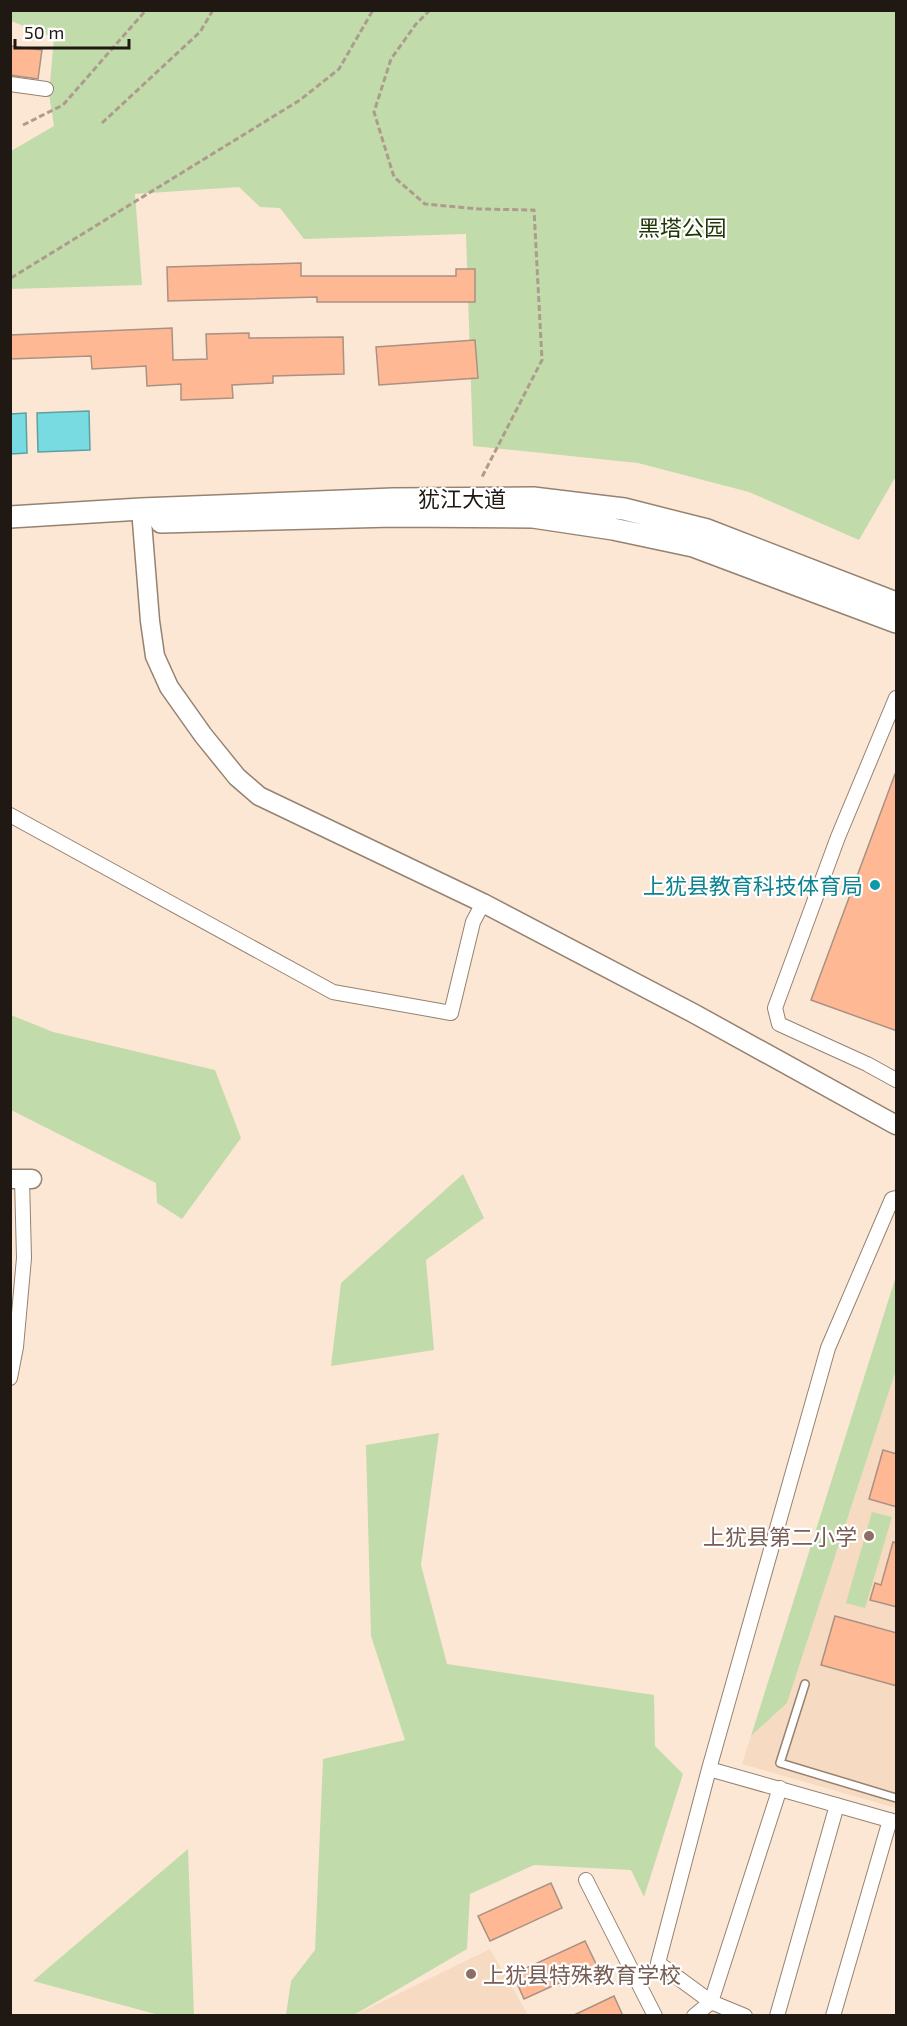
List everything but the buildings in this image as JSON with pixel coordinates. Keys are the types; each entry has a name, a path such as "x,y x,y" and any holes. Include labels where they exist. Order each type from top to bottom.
{"main road":[{"name":"犹江大道","path":"10,531 142,516 393,499 533,498 624,509 707,530 897,603"},
{"name":"犹江大道","path":"10,517 533,517 613,529 693,546 897,622"}],"street":[{"path":"10,84 46,89"},
{"path":"142,516 155,656 169,687 202,735 237,777 259,796 483,903 897,1125"},
{"path":"897,699 838,837 775,1008 779,1024 897,1080"},
{"path":"10,815 333,992 451,1013 473,922 483,903"},
{"path":"10,1378 16,1347 24,1258 21,1179"},
{"path":"745,2016 711,2002 658,1963 709,1769 828,1348 892,1199 897,1198"},
{"path":"709,1769 893,1821 833,2016"},
{"path":"694,2016 711,2002 780,1788"},
{"path":"777,2016 837,1805"},
{"path":"586,1880 655,2016"}],"lane":[{"path":"805,1684 780,1764 897,1798"}],"path":[{"path":"23,125 63,105 146,10"},
{"path":"102,123 200,32 213,10"},
{"path":"11,278 300,100 339,69 373,10"},
{"path":"430,10 416,24 391,58 374,112 394,177 424,204 479,209 534,210 542,360 482,477"}],"shaded area":[{"name":"上犹县第二小学","path":"896,1370 896,1808 742,1764 751,1736 787,1703"},
{"name":"上犹县特殊教育学校","path":"490,1949 528,2015 353,2016"}],"green space":[{"name":"黑塔公园","path":"10,11 894,11 896,13 896,476 859,540 749,492 638,463 473,446 466,234 304,239 280,208 260,207 239,187 135,194 142,285 11,289 11,151 54,126 49,94 54,38 11,21"},
{"path":"11,1015 53,1032 215,1070 241,1138 182,1219 157,1203 156,1183 11,1110"},
{"path":"463,1174 484,1218 426,1260 434,1350 331,1366 341,1283"},
{"path":"896,1276 896,1370 787,1703 751,1736"},
{"path":"439,1433 421,1565 447,1664 654,1695 655,1746 683,1774 644,1897 631,1870 534,1865 470,1894 467,1949 354,2015 286,2015 291,1981 315,1950 323,1759 405,1740 371,1636 366,1445"},
{"path":"872,1512 892,1517 865,1608 846,1603"},
{"path":"188,1849 194,2015 159,2015 33,1981"}],"water":[{"path":"89,411 90,450 38,452 37,413"},
{"path":"26,413 27,453 11,454 11,414"}],"place":[{"name":"上犹县教育科技体育局","path":"875,885"},
{"name":"上犹县第二小学","path":"869,1536"},
{"name":"上犹县特殊教育学校","path":"471,1974"}]}
